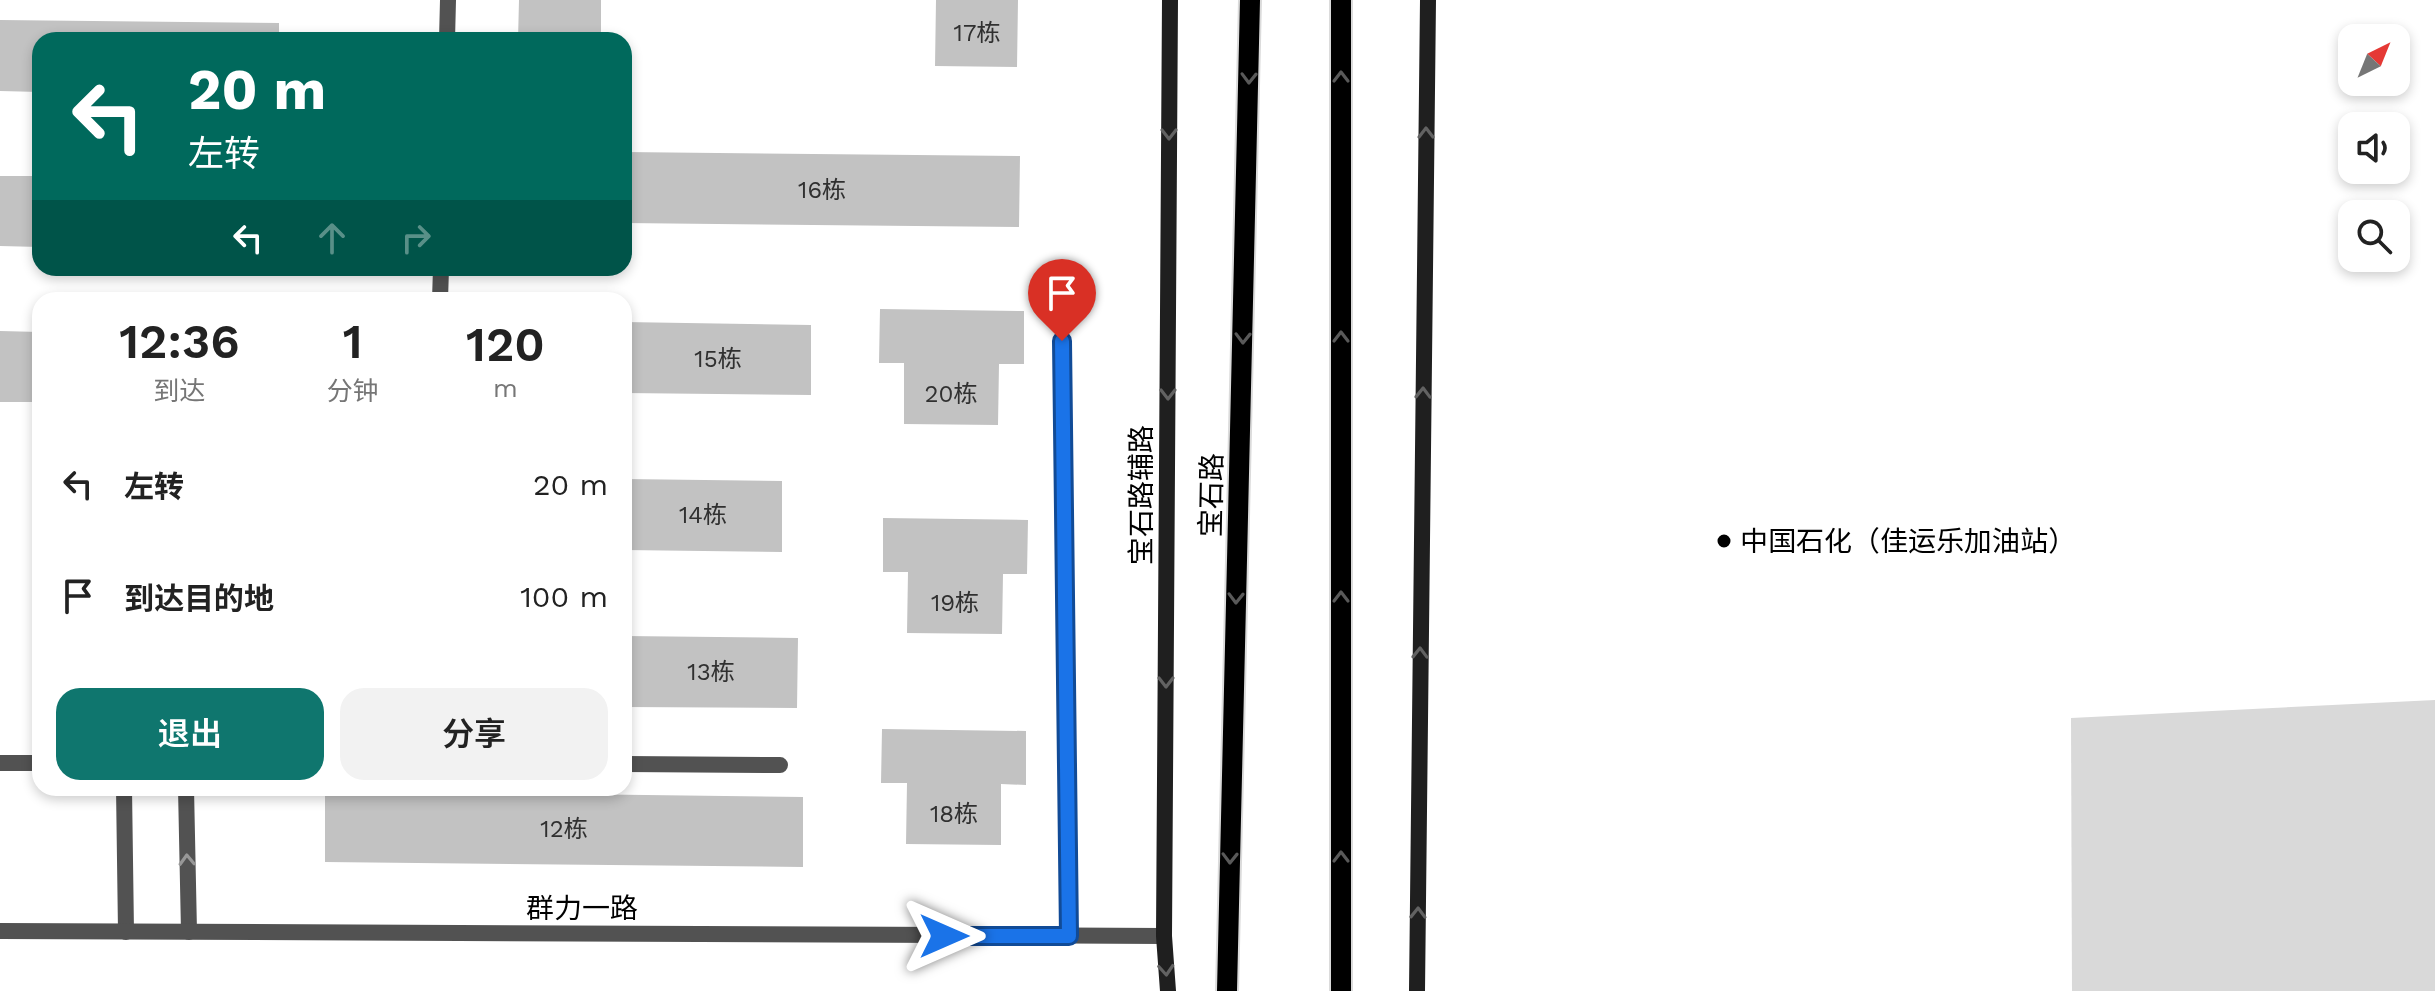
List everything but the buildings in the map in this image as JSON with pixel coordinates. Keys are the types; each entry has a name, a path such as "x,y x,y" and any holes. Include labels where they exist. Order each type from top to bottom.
{"main road":[{"name":"宝石路辅路","path":"1168,991 1164,936 1170,0"},
{"name":"宝石路","path":"1227,991 1250,0"},
{"path":"1341,0 1341,991"},
{"path":"1417,991 1428,0"}],"street":[{"path":"447,32 448,0"},
{"path":"1062,341 1069,936"},
{"path":"0,763 32,763"},
{"path":"632,764 780,765"},
{"path":"124,796 126,932"},
{"path":"186,796 189,932"},
{"name":"群力一路","path":"0,931 1164,936"}],"shaded area":[{"path":"2435,700 2435,991 2072,991 2071,718"}],"place":[{"name":"中国石化（佳运乐加油站）","path":"1724,541"}],"route":[{"path":"944,936 1069,936 1062,341"}]}
